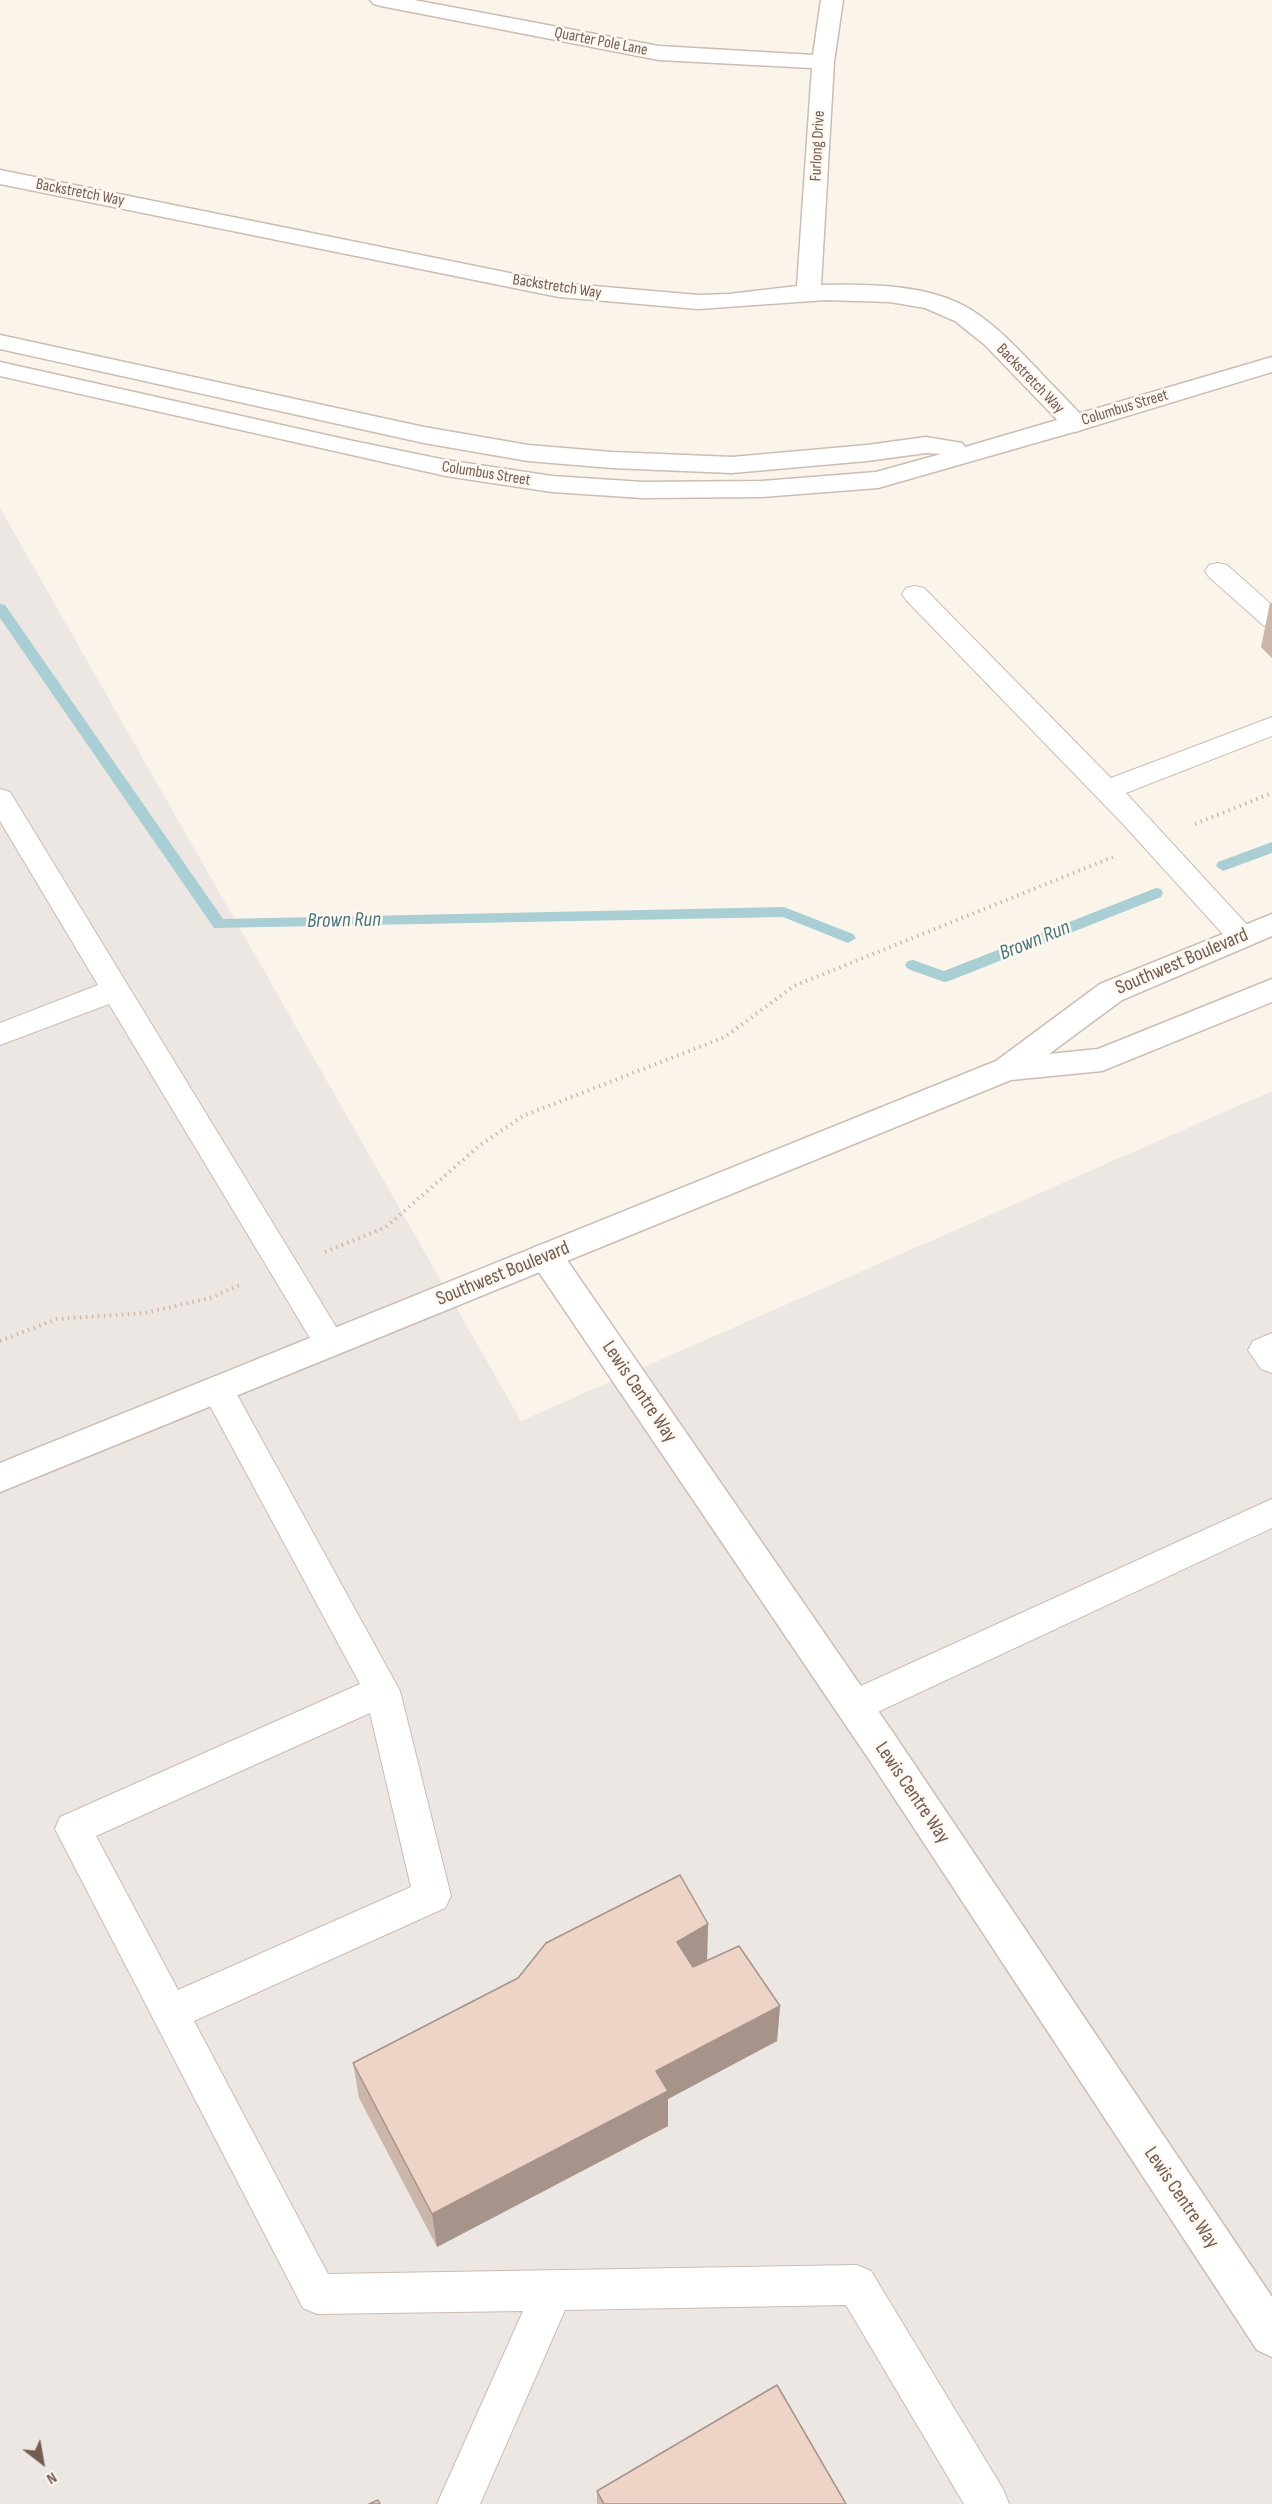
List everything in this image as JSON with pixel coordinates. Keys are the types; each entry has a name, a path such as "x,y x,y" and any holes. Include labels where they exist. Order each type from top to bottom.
{"street":[{"name":"Quarter Pole Lane","path":"381,0 659,53 823,62"},
{"name":"Furlong Drive","path":"809,293 823,62 832,0"},
{"name":"Backstretch Way","path":"0,177 559,290 626,297 719,302 809,293 893,295 929,301 963,314 1008,354 1075,424"},
{"name":"Columbus Street","path":"0,342 424,435 528,453 612,460 732,465 867,453 926,445 979,452"},
{"name":"Columbus Street","path":"0,369 353,450 446,468 552,484 644,490 762,489 878,480 1075,424 1272,364"},
{"name":"Southwest Boulevard","path":"0,1478 1006,1069 1111,992 1272,924"},
{"name":"Southwest Boulevard","path":"1006,1069 1102,1060 1272,990"},
{"name":"Lewis Centre Way","path":"546,1256 854,1706 1272,2335"}],"lane":[{"path":"1218,571 1272,619"},
{"path":"915,594 1107,790 1241,936"},
{"path":"1107,790 1272,726"},
{"path":"0,798 330,1344"},
{"path":"0,1034 116,990"},
{"path":"1272,1346 1264,1350 1272,1360"},
{"path":"169,2013 432,1896 382,1691 218,1391"},
{"path":"854,1706 1272,1512"},
{"path":"382,1691 73,1829 317,2294 858,2285 988,2504"},
{"path":"458,2504 553,2290"}],"path":[{"path":"0,1341 57,1319 145,1313 210,1298 386,1227 480,1145 523,1116 725,1036 794,986 1272,793"}],"shaded area":[{"path":"0,508 521,1421 1272,1091 1272,2504 0,2504"}],"building":[{"path":"680,1875 708,1924 677,1942 693,1967 739,1946 780,2006 656,2071 668,2091 432,2214 353,2063 518,1978 546,1943"},
{"path":"777,2385 846,2504 604,2504 597,2491"}],"waterway":[{"name":"Brown Run","path":"0,608 219,924 784,912 848,938"},
{"name":"Brown Run","path":"1223,866 1272,847"},
{"name":"Brown Run","path":"913,965 944,977 1156,893"}]}
